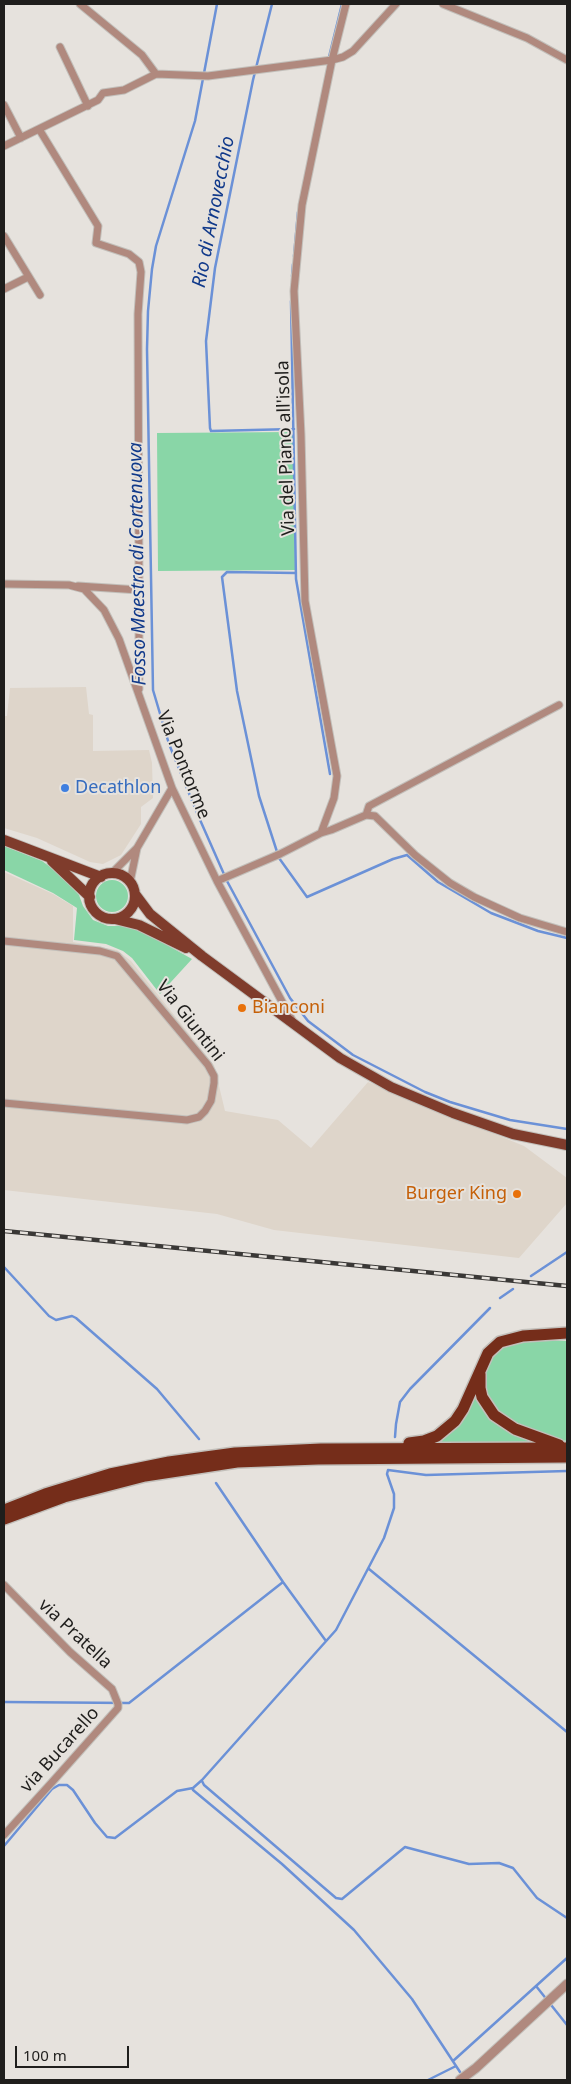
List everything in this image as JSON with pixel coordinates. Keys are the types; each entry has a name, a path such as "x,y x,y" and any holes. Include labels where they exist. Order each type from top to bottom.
{"highway":[{"path":"373,1449 424,1441 444,1432 460,1415 488,1353 500,1342 513,1337 567,1333"},
{"path":"546,1335 567,1337"},
{"path":"480,1370 480,1393 494,1415 526,1434 567,1448"},
{"path":"4,1510 83,1482 169,1462 235,1452 567,1448"},
{"path":"4,1519 64,1497 145,1476 228,1463 318,1459 567,1457"}],"main road":[{"path":"4,840 101,877"},
{"path":"47,857 76,882 90,898 95,911 108,918 139,925 202,956"},
{"path":"90,898 93,884 101,877 112,874 120,875 130,882 135,894 150,914 202,956 340,1058 391,1087 453,1114 512,1134 567,1145"},
{"path":"115,919 128,912 133,906 135,894"}],"street":[{"path":"80,4 142,55 156,74"},
{"name":"Via del Piano all'isola","path":"321,833 334,798 337,776 305,601 301,435 294,291 302,204 332,60 346,4"},
{"path":"4,146 88,106 98,100 104,93 124,90 148,76 156,74 205,76 332,60 353,51 396,4"},
{"path":"443,4 527,38 567,60"},
{"path":"60,48 88,106"},
{"path":"4,105 21,138"},
{"path":"39,129 98,226 96,243 134,257 138,262 141,272 138,314 139,694"},
{"path":"4,236 40,295"},
{"path":"4,289 28,277"},
{"name":"Via Pontorme","path":"4,584 69,585 84,589 104,610 119,639 172,788 223,878 294,1024"},
{"path":"69,585 139,590"},
{"path":"366,816 369,806 559,705"},
{"path":"112,874 137,848 172,788"},
{"path":"223,878 280,854 321,833 366,816 375,816 415,855 450,883 474,897 520,918 567,932"},
{"path":"130,882 137,848"},
{"name":"Via Giuntini","path":"4,941 100,951 118,956 208,1065 214,1076 214,1083 211,1101 205,1111 200,1116 186,1120 4,1103"},
{"name":"via Pratella","path":"4,1585 70,1652 112,1689 118,1708"},
{"name":"via Bucarello","path":"4,1835 118,1708"},
{"path":"460,2080 476,2068 567,1984"}],"shaded area":[{"path":"86,687 89,714 93,715 93,751 149,750 152,763 153,798 141,807 141,824 121,855 103,864 90,862 37,838 4,828 4,716 7,716 10,688"},
{"path":"4,872 53,894 73,906 73,942 117,950 131,961 214,1065 225,1111 278,1120 311,1148 368,1082 524,1146 567,1178 567,1203 519,1258 274,1230 217,1214 4,1190"}],"green space":[{"path":"294,432 295,570 158,571 157,433"},
{"path":"4,846 42,861 60,874 79,895 83,906 93,920 108,926 124,926 140,930 192,959 160,994 132,958 123,951 106,944 74,940 77,908 53,893 4,870"},
{"path":"112,880 118,881 123,885 127,890 127,902 123,907 118,911 112,912 106,911 101,907 97,902 96,896 97,890 101,885 106,881"},
{"path":"546,1340 567,1341 567,1441 554,1439 519,1427 487,1403 482,1380 490,1360 505,1344"},
{"path":"475,1391 484,1408 535,1441 534,1443 430,1444"}],"waterway":[{"name":"Fosso Maestro di Cortenuova","path":"217,4 195,121 156,246 148,311 147,349 153,690 169,744 227,881 290,998 308,1021 353,1055 425,1092 450,1102 510,1120 567,1129"},
{"name":"Rio di Arnovecchio","path":"272,4 253,80 215,268 206,341 210,428 211,431 294,429"},
{"path":"329,57 342,4"},
{"path":"294,256 298,212"},
{"path":"292,276 293,264"},
{"path":"291,301 296,579 330,774"},
{"path":"296,573 227,572 222,577 237,691 259,796 279,858 307,897 393,859 407,855 438,882 491,913 538,931 567,938"},
{"path":"531,1276 567,1252"},
{"path":"4,1267 49,1316 56,1320 72,1316 76,1318 157,1389 199,1439"},
{"path":"500,1298 513,1289"},
{"path":"395,1437 400,1402 410,1389 490,1308"},
{"path":"4,1846 52,1789 59,1785 67,1785 73,1790 95,1823 107,1837 115,1838 177,1791 193,1788 202,1780 336,1630 384,1538 394,1508 394,1494 387,1474 388,1470 426,1475 567,1471"},
{"path":"216,1483 283,1582 326,1641"},
{"path":"369,1569 567,1732"},
{"path":"4,1702 129,1703 283,1582"},
{"path":"202,1781 204,1785 336,1898 342,1899 405,1847 469,1864 499,1863 513,1868 537,1898 567,1918"},
{"path":"193,1788 193,1790 282,1864 354,1930 412,1999 460,2072"},
{"path":"453,2061 567,1958"},
{"path":"536,1986 567,2025"},
{"path":"428,2080 456,2066"}],"railway":[{"path":"4,1231 567,1286"}],"place":[{"name":"Decathlon","path":"65,788"},
{"name":"Bianconi","path":"242,1008"},
{"name":"Burger King","path":"517,1194"}]}
